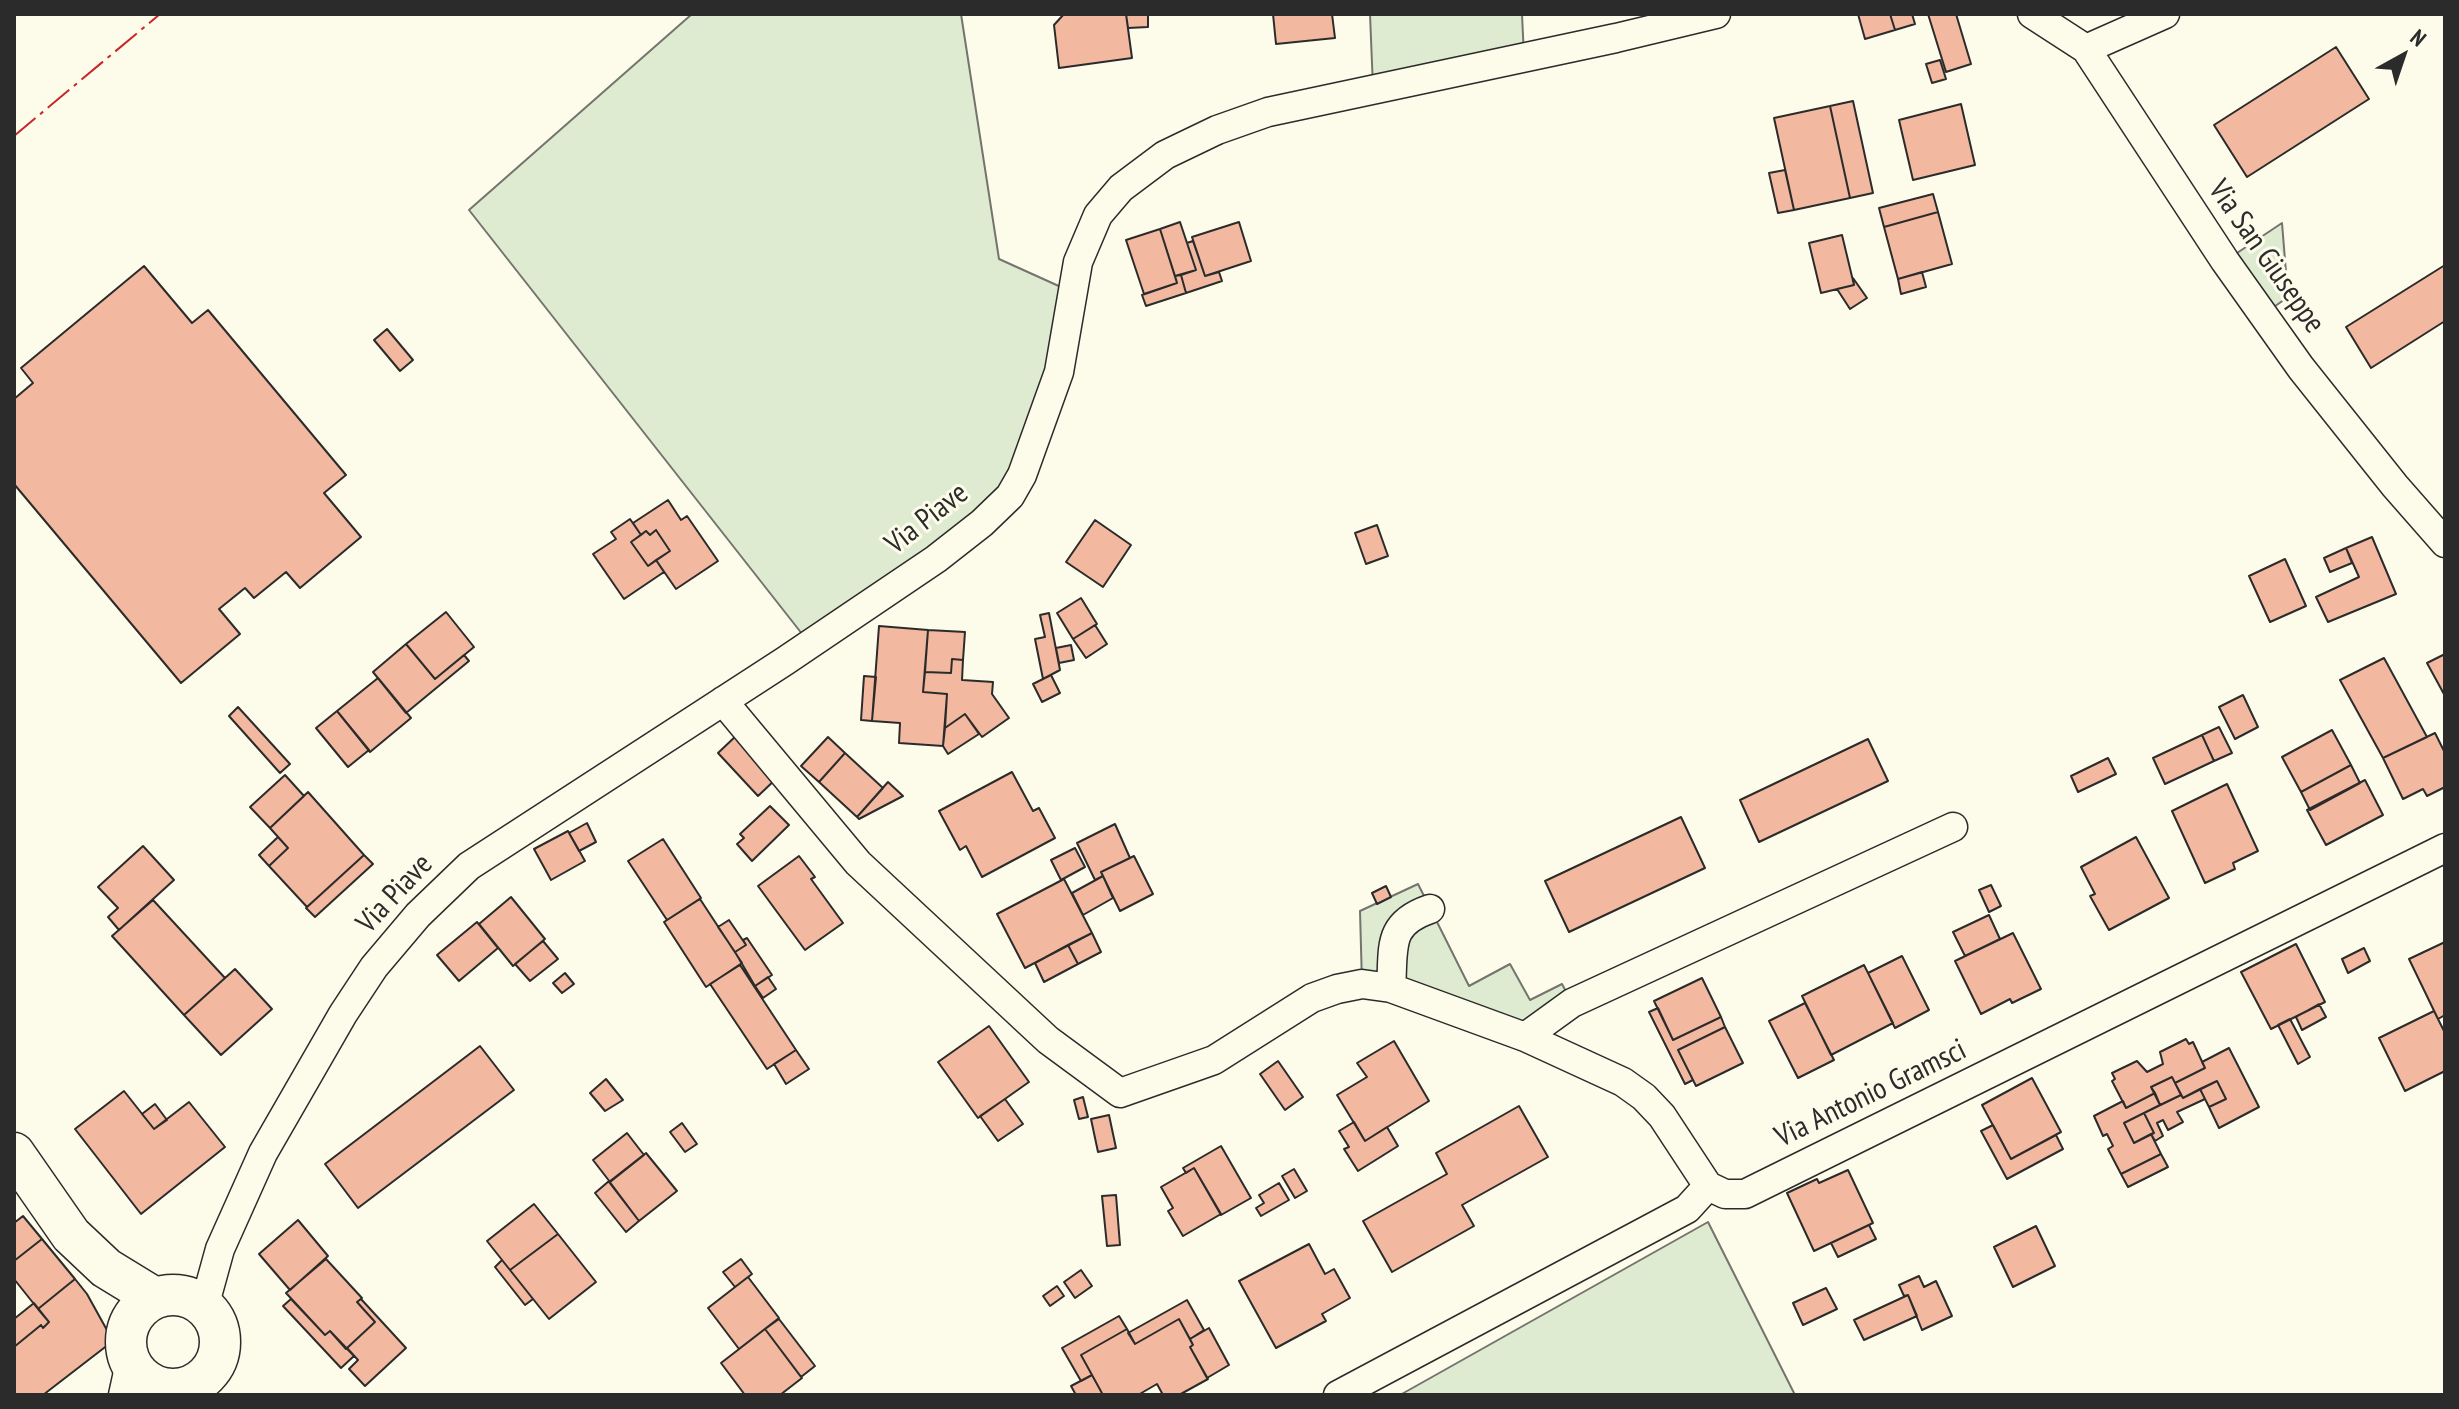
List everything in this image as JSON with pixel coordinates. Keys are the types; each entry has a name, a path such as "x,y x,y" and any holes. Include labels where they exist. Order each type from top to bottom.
{"street":[{"name":"Via Piave","path":"181,1300 220,1249 257,1165 322,1049 374,967 418,915 469,866 936,559 982,523 1010,496 1022,475 1059,372 1078,262 1098,215 1121,188 1165,155 1217,130 1301,103 1616,38 1716,14"},
{"name":"Via San Giuseppe","path":"2032,14 2086,49 2225,261 2301,368 2445,543"},
{"path":"2086,49 2165,14"},
{"path":"723,701 858,863 1048,1040 1120,1093 1214,1060 1312,998 1362,984 1391,988 1525,1037 1623,1082 1644,1097 1662,1116 1708,1186 1687,1209 1338,1395"},
{"path":"1525,1037 1572,1003 1953,827"},
{"name":"Via Antonio Gramsci","path":"1708,1186 1725,1194 1745,1194 2445,848"},
{"path":"1391,988 1395,933 1411,915 1430,909"},
{"path":"14,1153 71,1235 106,1268 181,1300 214,1318 220,1334 220,1350 191,1388 150,1384 127,1363 106,1268"},
{"path":"127,1363 133,1317 143,1306 181,1300"}],"green space":[{"path":"692,14 961,14 999,259 1072,292 1022,475 810,644 469,210"},
{"path":"1370,14 1522,14 1524,57 1373,88"},
{"path":"2282,223 2288,297 2264,314 2225,261"},
{"path":"1418,884 1469,986 1510,964 1530,1000 1562,984 1572,1003 1525,1037 1362,984 1360,911"},
{"path":"1708,1222 1795,1395 1400,1395"}],"building":[{"path":"1064,14 1126,14 1132,58 1059,68 1054,25"},
{"path":"1126,14 1148,14 1148,27 1128,28"},
{"path":"1273,14 1332,14 1335,38 1276,44"},
{"path":"1858,14 1890,14 1895,30 1865,39"},
{"path":"1890,14 1912,14 1915,24 1895,30"},
{"path":"1928,14 1956,14 1971,64 1946,72"},
{"path":"2336,47 2369,99 2247,177 2214,125"},
{"path":"1940,60 1946,79 1932,83 1926,64"},
{"path":"1853,101 1873,193 1850,198 1830,106"},
{"path":"1961,104 1975,165 1913,180 1899,120"},
{"path":"1830,106 1850,198 1794,210 1774,118"},
{"path":"1785,170 1794,210 1778,213 1769,173"},
{"path":"1933,194 1938,212 1884,227 1879,208"},
{"path":"1938,212 1952,264 1898,279 1884,227"},
{"path":"1180,222 1196,270 1175,276 1160,229"},
{"path":"1239,222 1251,261 1205,276 1192,237"},
{"path":"1160,229 1177,283 1144,294 1126,240"},
{"path":"1842,235 1854,285 1821,293 1809,243"},
{"path":"1193,241 1205,276 1219,272 1222,281 1186,293 1181,275 1196,270 1187,243"},
{"path":"2445,265 2445,321 2371,368 2346,327"},
{"path":"144,266 192,323 208,310 346,475 324,493 361,537 300,588 286,572 254,598 245,588 219,609 240,634 181,683 14,484 14,399 33,383 21,368"},
{"path":"1922,272 1926,287 1901,294 1898,279"},
{"path":"1181,275 1186,293 1146,306 1142,295 1177,283 1175,276"},
{"path":"1853,278 1867,298 1850,309 1837,289 1854,285"},
{"path":"387,329 413,360 400,371 374,340"},
{"path":"668,500 681,520 687,516 718,561 676,589 656,560 670,551 656,530 650,535 646,531 641,535 633,523"},
{"path":"630,519 641,535 631,542 648,566 656,560 664,572 624,599 593,554 616,539 611,532"},
{"path":"1095,520 1131,545 1103,587 1066,562"},
{"path":"1377,525 1388,556 1366,564 1355,533"},
{"path":"656,530 670,551 648,566 631,542 646,531 650,535"},
{"path":"2372,537 2396,594 2328,622 2316,597 2359,577 2346,548"},
{"path":"2346,548 2352,563 2330,572 2324,558"},
{"path":"2285,559 2306,606 2270,622 2249,576"},
{"path":"1081,598 1097,624 1073,639 1057,613"},
{"path":"446,612 474,647 435,679 406,644"},
{"path":"1049,613 1060,670 1043,679 1035,639 1045,637 1040,615"},
{"path":"1095,625 1107,644 1086,658 1073,639"},
{"path":"879,626 928,630 923,692 947,694 943,746 899,743 900,723 872,721"},
{"path":"928,630 965,632 963,660 952,659 951,673 925,672"},
{"path":"406,644 435,679 464,655 469,661 406,713 373,672"},
{"path":"1071,645 1074,660 1059,663 1056,648"},
{"path":"2445,654 2445,696 2427,663"},
{"path":"2384,658 2427,737 2383,758 2340,680"},
{"path":"952,659 963,660 962,680 993,682 992,694 1009,718 982,737 965,714 945,728 947,694 923,692 925,672 951,673"},
{"path":"1051,675 1060,693 1042,702 1033,684"},
{"path":"864,676 876,677 872,721 861,720"},
{"path":"378,678 411,718 370,752 337,711"},
{"path":"2243,695 2258,727 2235,739 2219,707"},
{"path":"238,707 290,764 280,773 229,716"},
{"path":"337,711 369,750 348,767 316,728"},
{"path":"965,714 979,734 948,754 943,746 945,728"},
{"path":"2219,727 2232,753 2214,761 2202,735"},
{"path":"2332,730 2351,765 2301,792 2282,757"},
{"path":"2435,733 2445,753 2445,787 2427,796 2423,789 2403,799 2383,758"},
{"path":"738,734 778,777 758,796 718,753"},
{"path":"2202,735 2214,761 2165,784 2153,758"},
{"path":"828,737 845,753 819,782 801,766"},
{"path":"1868,739 1888,781 1759,842 1740,800"},
{"path":"845,753 883,788 857,817 819,782"},
{"path":"2108,758 2116,774 2078,792 2071,776"},
{"path":"2351,765 2360,783 2310,810 2301,792"},
{"path":"1012,772 1033,811 1039,808 1055,838 982,877 966,846 960,850 939,811"},
{"path":"285,775 304,796 270,828 250,807"},
{"path":"2365,780 2383,815 2326,845 2307,810"},
{"path":"888,782 903,796 859,819 857,817"},
{"path":"2227,784 2258,851 2233,863 2235,869 2205,883 2172,811"},
{"path":"308,792 364,855 307,907 269,866 288,848 270,828"},
{"path":"770,806 789,825 752,861 737,844 744,838 740,834"},
{"path":"1681,817 1705,868 1569,932 1545,881"},
{"path":"587,823 596,842 579,851 569,833"},
{"path":"1115,824 1130,858 1101,872 1103,876 1095,880 1077,843"},
{"path":"568,831 585,861 551,880 534,849"},
{"path":"278,837 288,848 269,866 259,855"},
{"path":"2136,837 2169,898 2109,930 2090,896 2095,894 2081,867"},
{"path":"663,839 701,898 667,920 628,861"},
{"path":"143,846 174,880 119,930 108,917 118,908 98,887"},
{"path":"1075,848 1085,867 1061,880 1051,860"},
{"path":"364,855 373,864 315,917 306,908"},
{"path":"799,856 815,877 811,879 843,923 805,950 758,886"},
{"path":"1134,856 1153,894 1120,911 1101,872"},
{"path":"1103,876 1113,898 1083,915 1072,893"},
{"path":"1064,879 1092,933 1025,968 997,914"},
{"path":"1991,885 2001,906 1989,912 1979,890"},
{"path":"1386,886 1391,897 1377,904 1372,893"},
{"path":"511,897 545,939 513,966 479,924"},
{"path":"700,899 742,963 706,987 664,922"},
{"path":"153,900 225,978 184,1015 112,936"},
{"path":"1989,915 2000,939 1965,956 1953,932"},
{"path":"729,920 746,945 735,952 718,927"},
{"path":"477,922 498,948 459,981 437,955"},
{"path":"1092,933 1101,952 1078,964 1068,945"},
{"path":"2013,933 2041,989 2012,1003 2010,999 1981,1014 1955,961"},
{"path":"747,938 772,975 755,986 735,952 746,945 743,940"},
{"path":"543,941 558,959 530,981 515,964"},
{"path":"2445,942 2445,1015 2438,1019 2409,959"},
{"path":"2296,944 2325,1002 2271,1029 2241,972"},
{"path":"1068,945 1078,964 1044,982 1035,963"},
{"path":"2364,948 2370,961 2348,973 2342,959"},
{"path":"1902,956 1929,1010 1895,1028 1868,973"},
{"path":"740,965 796,1050 767,1069 710,984"},
{"path":"1864,965 1893,1023 1831,1055 1802,996"},
{"path":"235,969 272,1009 221,1055 184,1015"},
{"path":"565,973 574,984 562,993 553,983"},
{"path":"768,977 776,989 763,998 755,986"},
{"path":"1702,978 1721,1017 1673,1040 1654,1001"},
{"path":"1805,1003 1834,1060 1798,1078 1769,1021"},
{"path":"2319,1004 2326,1017 2302,1030 2296,1017"},
{"path":"1658,1008 1673,1040 1721,1017 1725,1027 1678,1050 1693,1080 1685,1084 1649,1012"},
{"path":"2434,1011 2445,1033 2445,1071 2405,1091 2379,1038"},
{"path":"2290,1019 2310,1057 2298,1064 2278,1025"},
{"path":"989,1026 1029,1082 978,1118 938,1062"},
{"path":"1725,1027 1743,1063 1696,1086 1678,1050"},
{"path":"2186,1039 2189,1044 2193,1042 2205,1068 2175,1083 2172,1077 2151,1087 2155,1093 2126,1108 2112,1081 2115,1079 2112,1073 2137,1061 2147,1072 2163,1064 2160,1052"},
{"path":"1394,1041 1429,1101 1365,1141 1337,1095 1367,1077 1357,1063"},
{"path":"480,1046 514,1090 358,1208 325,1164"},
{"path":"2229,1048 2259,1107 2219,1128 2209,1107 2226,1099 2217,1081 2183,1098 2175,1083 2205,1068 2202,1062"},
{"path":"796,1050 809,1069 786,1084 774,1064"},
{"path":"1278,1061 1303,1097 1285,1110 1260,1074"},
{"path":"2172,1077 2181,1095 2160,1105 2151,1087"},
{"path":"2032,1078 2061,1132 2011,1159 1982,1105"},
{"path":"606,1079 623,1100 605,1111 590,1093"},
{"path":"2217,1081 2226,1099 2209,1107 2200,1089"},
{"path":"2200,1089 2205,1099 2177,1112 2183,1122 2168,1130 2163,1120 2157,1123 2163,1136 2155,1141 2144,1113"},
{"path":"124,1091 154,1129 189,1102 225,1147 141,1214 75,1129"},
{"path":"2155,1093 2160,1105 2124,1123 2134,1143 2151,1134 2161,1154 2121,1174 2108,1149 2113,1146 2107,1134 2103,1136 2094,1116 2123,1101 2126,1108"},
{"path":"1083,1097 1088,1117 1079,1119 1074,1100"},
{"path":"1005,1099 1023,1124 998,1141 980,1116"},
{"path":"155,1104 167,1120 154,1129 142,1114"},
{"path":"1519,1106 1548,1157 1462,1205 1474,1226 1392,1272 1363,1221 1447,1174 1436,1153"},
{"path":"2144,1113 2154,1133 2134,1143 2124,1123"},
{"path":"1109,1115 1116,1148 1098,1152 1091,1119"},
{"path":"1354,1122 1365,1141 1387,1127 1398,1146 1358,1171 1344,1149 1349,1147 1339,1131"},
{"path":"682,1123 697,1144 685,1152 670,1132"},
{"path":"1993,1125 2011,1159 2056,1135 2063,1149 2007,1179 1981,1131"},
{"path":"627,1133 644,1155 610,1182 593,1160"},
{"path":"1221,1146 1251,1198 1221,1215 1194,1168 1186,1173 1183,1168"},
{"path":"646,1153 677,1191 639,1221 609,1182"},
{"path":"2161,1154 2168,1167 2128,1187 2121,1174"},
{"path":"1194,1168 1221,1214 1183,1236 1168,1211 1173,1208 1161,1187"},
{"path":"1294,1169 1307,1191 1295,1198 1282,1176"},
{"path":"1848,1170 1873,1223 1814,1251 1787,1193 1817,1179 1819,1183"},
{"path":"609,1181 639,1221 626,1232 595,1193"},
{"path":"1279,1183 1289,1200 1261,1216 1256,1208 1264,1203 1259,1195"},
{"path":"1116,1195 1120,1245 1107,1246 1102,1196"},
{"path":"534,1204 558,1234 510,1270 487,1241"},
{"path":"23,1216 42,1239 14,1261 14,1223"},
{"path":"298,1220 328,1256 290,1290 259,1254"},
{"path":"1869,1225 1876,1239 1838,1257 1831,1243"},
{"path":"2036,1226 2055,1266 2013,1287 1994,1247"},
{"path":"558,1234 596,1282 549,1319 510,1270"},
{"path":"42,1239 75,1279 38,1309 14,1279 14,1261"},
{"path":"1309,1244 1325,1274 1334,1269 1350,1298 1322,1314 1326,1321 1276,1348 1239,1281"},
{"path":"326,1259 362,1298 357,1302 375,1322 346,1349 330,1331 325,1335 286,1293"},
{"path":"741,1259 752,1274 735,1287 723,1272"},
{"path":"502,1260 533,1299 525,1305 495,1267"},
{"path":"1081,1270 1092,1286 1075,1298 1064,1282"},
{"path":"1919,1276 1924,1287 1936,1281 1952,1316 1922,1330 1908,1295 1904,1296 1899,1285"},
{"path":"748,1277 779,1318 739,1349 708,1308"},
{"path":"75,1279 113,1341 43,1395 14,1395 14,1347 49,1322 38,1309"},
{"path":"1057,1286 1064,1296 1050,1306 1043,1296"},
{"path":"1826,1288 1837,1309 1803,1325 1793,1303"},
{"path":"1908,1295 1917,1316 1864,1340 1854,1320"},
{"path":"291,1299 325,1335 330,1331 354,1356 341,1368 283,1306"},
{"path":"361,1299 406,1348 365,1386 349,1369 358,1360 347,1348 375,1322 357,1302"},
{"path":"1187,1300 1204,1330 1190,1339 1179,1319 1135,1344 1128,1333"},
{"path":"34,1303 49,1322 14,1347 14,1319"},
{"path":"1119,1316 1127,1329 1081,1355 1092,1375 1081,1381 1062,1348"},
{"path":"779,1319 815,1366 801,1377 765,1329"},
{"path":"1179,1319 1208,1379 1179,1395 1163,1395 1157,1384 1138,1395 1103,1395 1081,1355 1127,1329 1135,1344"},
{"path":"1209,1328 1229,1365 1207,1378 1190,1347 1193,1345 1190,1339"},
{"path":"765,1329 802,1378 780,1395 745,1395 721,1363"},
{"path":"1092,1375 1103,1395 1076,1395 1071,1386"}],"power":[{"path":"14,136 160,14"}]}
